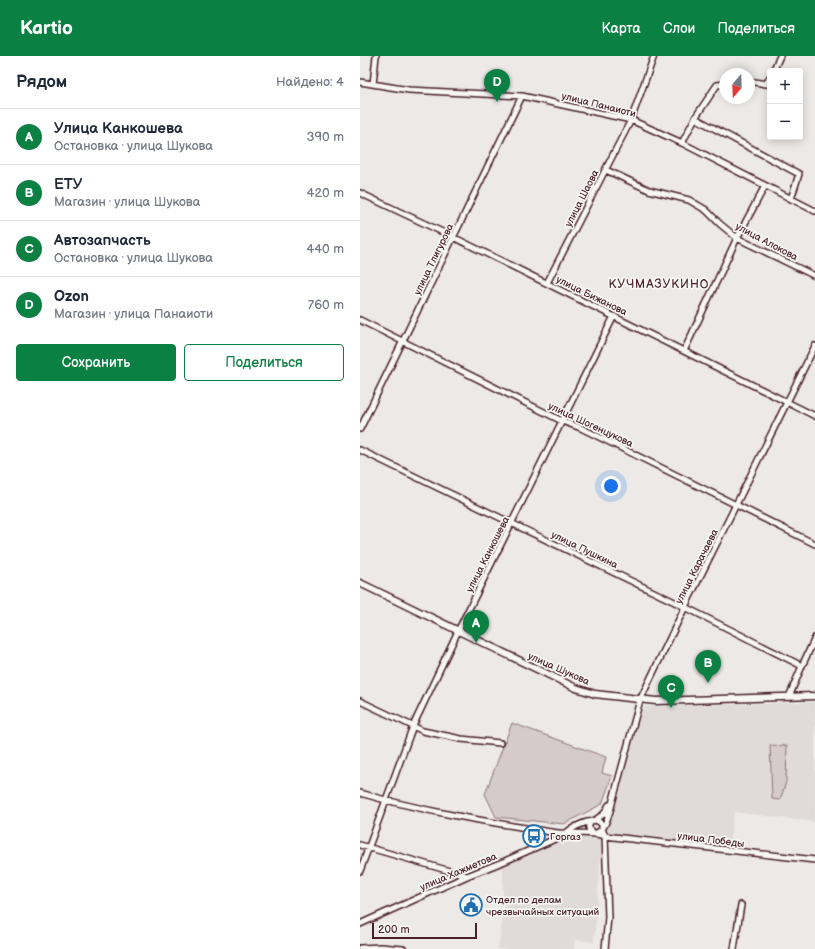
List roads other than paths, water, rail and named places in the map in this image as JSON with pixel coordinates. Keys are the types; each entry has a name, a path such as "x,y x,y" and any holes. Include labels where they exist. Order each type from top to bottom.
{"main road":[{"name":"улица Шукова","path":"360,583 576,688 595,694 656,701 815,696"}],"street":[{"path":"373,84 376,56"},
{"name":"улица Шаова","path":"547,283 631,120 654,56"},
{"path":"774,68 780,56"},
{"name":"улица Панаиоти","path":"360,82 409,90 522,96 631,120 682,143 815,211"},
{"path":"755,82 766,84 767,82"},
{"path":"682,143 695,118 717,85 719,85"},
{"name":"улица Тлигурова","path":"360,429 522,96"},
{"path":"695,118 799,174 791,199"},
{"name":"улица Алокова","path":"606,170 648,190 689,200 706,210 737,238 815,276"},
{"path":"684,351 737,238 765,186"},
{"name":"улица Бижанова","path":"360,193 454,237 815,416"},
{"name":"улица Канкошева","path":"360,871 413,726 458,631 614,316"},
{"name":"улица Шогенцукова","path":"360,320 562,421 581,428 815,544"},
{"name":"улица Карачаева","path":"602,829 612,804 640,700 815,346"},
{"name":"улица Пушкина","path":"360,450 685,607 802,666"},
{"path":"789,697 815,638"},
{"path":"360,701 423,731 461,739 500,743"},
{"path":"360,793 385,800 481,820 564,835 595,833 600,832 602,829"},
{"path":"564,835 568,831 593,821 604,814 612,800"},
{"path":"593,821 600,822 605,836 608,917 605,949"},
{"path":"593,821 589,828 591,832 595,833"},
{"name":"улица Победы","path":"595,833 605,836 815,860"},
{"name":"улица Хажметова","path":"360,924 467,876 564,835"},
{"path":"360,845 467,876"},
{"path":"734,949 741,905"},
{"path":"360,948 381,947 403,949"}],"place":[{"name":"Ozon","path":"497,102"},
{"name":"Улица Канкошева","path":"476,643"},
{"name":"ЕТУ","path":"708,683"},
{"name":"Автозапчасть","path":"671,708"},
{"name":"Горгаз","path":"534,836"},
{"name":"Отдел по делам чрезвычайных ситуаций","path":"471,905"}],"district":[{"name":"КУЧМАЗУКИНО","path":"659,284"}]}
